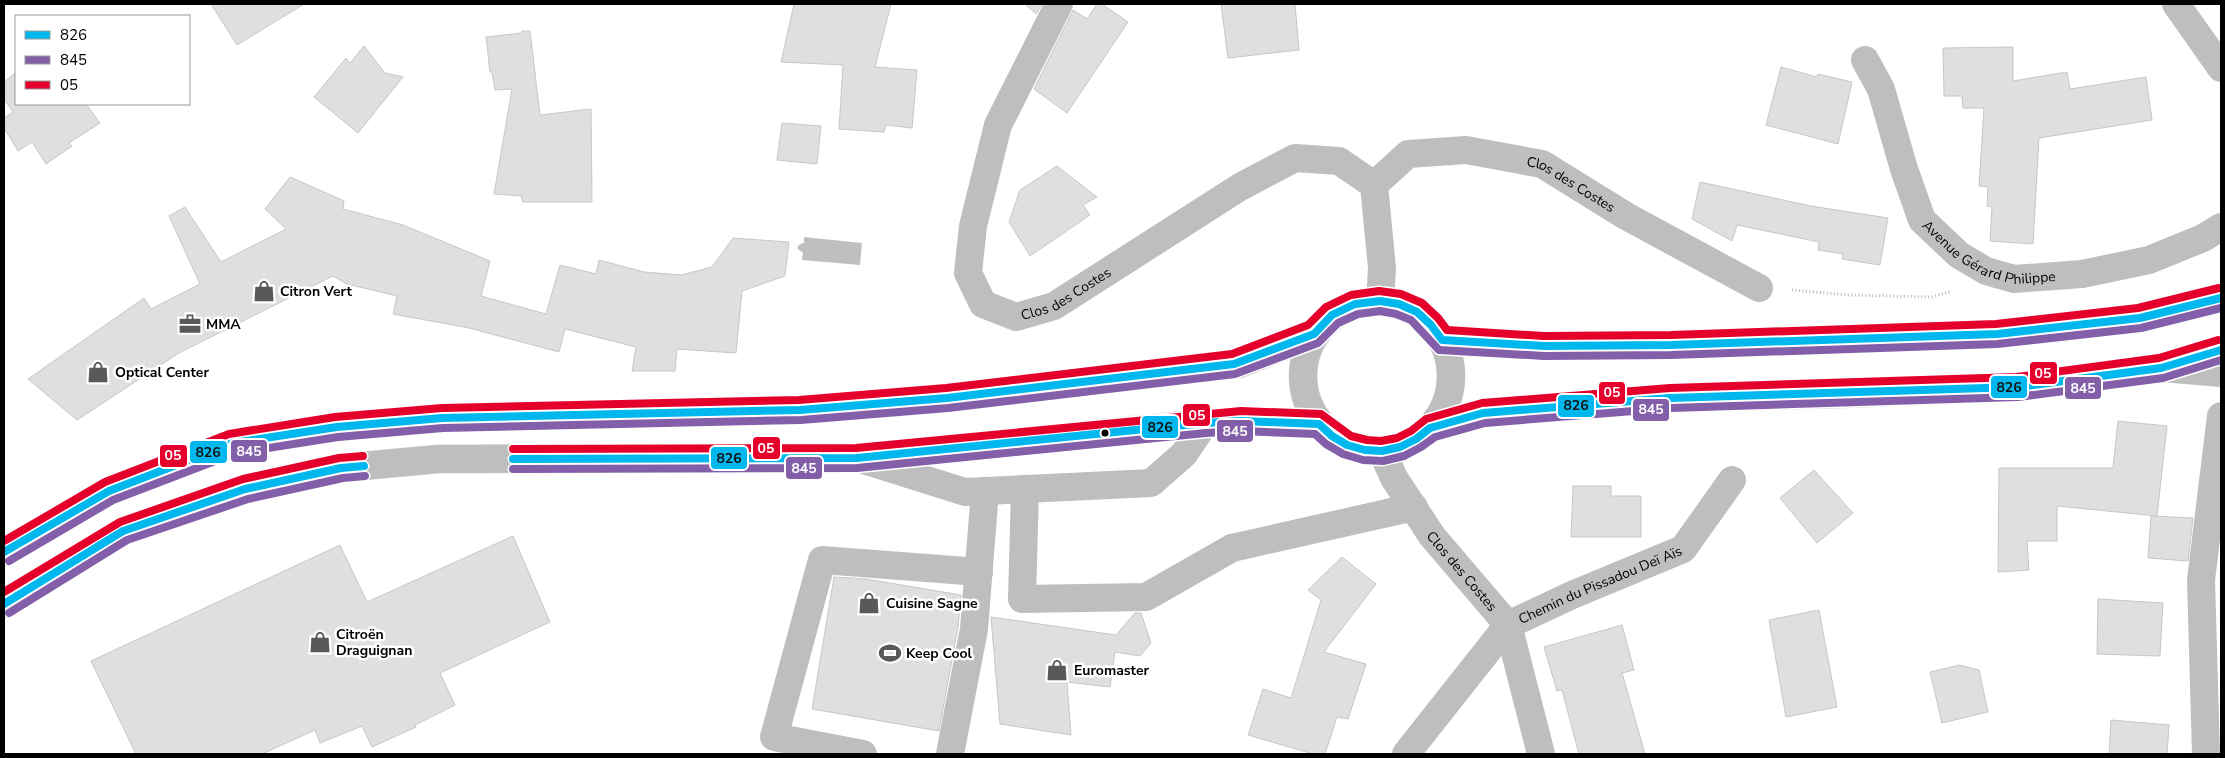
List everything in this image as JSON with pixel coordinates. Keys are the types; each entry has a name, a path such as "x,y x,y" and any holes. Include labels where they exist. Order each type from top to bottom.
{"main road":[{"name":"Clos des Costes","path":"1059,4 998,125 973,226 968,274 983,304 1016,317 1054,306 1240,187 1294,158 1340,161 1374,185 1408,154 1466,150 1542,164 1626,216 1760,288"},
{"path":"2176,4 2221,68"},
{"name":"Avenue Gérard Philippe","path":"1865,60 1881,89 1904,169 1922,220 1959,255 1986,271 2014,279 2082,274 2149,260 2203,238 2221,227"},
{"path":"1374,185 1382,268 1380,301"},
{"path":"1442,340 1554,346 1671,345 1997,334 2140,318 2221,298"},
{"path":"1380,301 1399,304 1417,312 1431,324 1442,340 1451,370 1447,402 1430,428 1416,439 1400,447 1382,451 1365,450 1347,445 1332,436 1319,424 1304,396 1302,364 1314,334 1332,315 1355,304 1380,301"},
{"path":"4,552 109,491 233,443 336,427 442,418 800,410 946,398 1239,364 1314,334"},
{"path":"1430,428 1483,413 1670,398 2018,387 2160,368 2221,350"},
{"path":"2160,368 2221,373"},
{"path":"2206,754 2201,580 2221,416"},
{"path":"4,604 123,531 245,489 341,468 438,459 857,458 1205,423 1319,424"},
{"path":"857,458 965,492 1151,483 1184,454 1205,423"},
{"name":"Clos des Costes","path":"1382,451 1394,478 1432,536 1508,626 1541,754"},
{"name":"Chemin du Pissadou Deï Aïs","path":"1406,754 1508,626 1572,596 1683,549 1732,480"},
{"path":"1025,489 1022,598 1146,597 1232,548 1414,507"},
{"path":"950,754 974,629 984,491"},
{"path":"863,754 774,737 822,560 979,572"}],"path":[{"path":"1760,288 1848,295 1932,297 2003,276"}],"shaded area":[{"path":"804,237 862,243 860,265 802,260 803,253 797,248 800,244 804,243"}],"building":[{"path":"211,4 304,4 237,45"},
{"path":"794,4 891,4 875,67 917,70 912,128 886,125 884,132 839,129 843,65 781,62"},
{"path":"1025,4 1042,4 1036,14"},
{"path":"1097,4 1102,4 1128,22 1067,113 1034,89 1073,10 1087,19"},
{"path":"1221,4 1295,4 1299,50 1228,58"},
{"path":"522,31 530,31 540,115 591,109 592,202 523,202 521,196 494,194 512,89 495,90 492,72 490,72 486,37 521,33"},
{"path":"364,46 385,73 403,77 358,133 314,97 346,58 350,63"},
{"path":"2013,47 2013,81 2067,72 2070,89 2146,77 2152,120 2039,138 2033,244 1990,241 1992,207 1987,206 1988,187 1979,186 1984,108 1963,108 1962,96 1944,96 1943,48"},
{"path":"1781,67 1817,77 1818,74 1852,82 1838,144 1766,125"},
{"path":"15,75 15,105 87,105 100,123 69,143 72,146 46,164 32,142 18,151 4,128 4,118 13,112 4,99 4,82"},
{"path":"782,123 821,126 817,164 777,160"},
{"path":"1057,166 1097,197 1083,205 1090,215 1030,256 1009,222 1020,190"},
{"path":"290,177 344,201 343,209 403,225 490,261 481,296 546,314 560,265 596,274 599,260 644,272 681,275 712,267 733,238 789,242 785,276 742,291 736,353 677,349 675,371 632,371 636,347 565,329 559,352 469,328 393,314 397,296 347,284 333,276 179,353 77,420 28,379 144,298 151,309 200,284 169,216 185,207 221,262 286,229 265,209"},
{"path":"1700,182 1811,206 1888,218 1880,265 1842,259 1843,254 1818,250 1819,242 1737,225 1732,241 1692,219"},
{"path":"2118,421 2167,426 2157,516 2057,506 2057,541 2027,541 2029,570 1998,572 1999,468 2113,468"},
{"path":"1814,470 1853,513 1817,543 1780,498"},
{"path":"1573,486 1611,486 1611,496 1641,496 1641,537 1571,537"},
{"path":"2151,516 2193,518 2188,561 2148,558"},
{"name":"Citroën Draguignan","path":"513,536 550,622 440,673 455,705 415,725 416,727 372,747 362,726 320,743 315,730 262,754 136,754 91,661 340,545 367,602"},
{"path":"1342,557 1376,584 1324,652 1366,664 1348,719 1337,717 1325,754 1313,754 1248,735 1263,689 1291,698 1321,600 1308,590"},
{"name":"Keep Cool","path":"834,577 866,579 961,595 958,627 939,731 812,709"},
{"path":"2098,599 2163,603 2160,656 2097,654"},
{"path":"1819,610 1837,707 1786,717 1769,620"},
{"name":"Euromaster","path":"1135,613 1141,613 1151,643 1140,656 1115,652 1110,687 1067,682 1071,735 1000,724 991,617 1116,635"},
{"path":"1622,625 1634,670 1622,673 1645,754 1579,754 1562,690 1557,691 1544,647"},
{"path":"1960,665 1979,670 1988,712 1942,723 1930,672"},
{"path":"2111,720 2169,725 2167,754 2109,754"}],"transit line":[{"name":"05","path":"4,541 105,482 229,434 335,417 442,408 799,400 946,388 1232,354 1308,325 1326,307 1351,295 1379,291 1401,294 1422,303 1438,318 1447,330 1544,336 1671,335 1996,324 2138,308 2219,288"},
{"name":"826","path":"4,552 109,491 233,443 337,427 442,418 800,410 947,398 1234,364 1314,334 1332,315 1355,304 1380,301 1399,304 1417,312 1431,325 1442,340 1544,346 1671,345 1997,334 2140,318 2221,298"},
{"name":"845","path":"9,561 113,500 236,453 338,437 443,428 801,420 948,408 1235,374 1318,343 1338,323 1358,314 1380,311 1396,314 1411,320 1439,350 1544,356 1671,355 1997,344 2141,328 2221,308"},
{"name":"05","path":"513,449 856,448 1241,411 1321,414 1351,436 1381,441 1397,438 1411,431 1426,419 1482,403 1670,388 2017,377 2159,358 2218,340"},
{"name":"826","path":"513,459 857,458 1205,423 1242,421 1319,424 1332,436 1347,445 1365,450 1382,451 1400,447 1416,439 1430,428 1483,413 1670,398 2018,387 2161,368 2221,350"},
{"name":"845","path":"513,469 857,468 1242,431 1315,434 1326,444 1343,454 1363,460 1383,461 1404,456 1435,437 1485,423 1671,408 2018,397 2163,378 2221,360"},
{"name":"05","path":"4,592 120,522 243,479 339,458 363,456"},
{"name":"826","path":"4,604 123,531 245,489 341,468 364,466"},
{"name":"845","path":"9,613 127,540 248,499 343,478 365,476"}],"place":[{"name":"Citron Vert","path":"264,291"},
{"name":"MMA","path":"190,324"},
{"name":"Optical Center","path":"98,372"},
{"name":"Cuisine Sagne","path":"869,603"},
{"name":"Citroën Draguignan","path":"320,642"},
{"name":"Keep Cool","path":"890,653"},
{"name":"Euromaster","path":"1057,670"}]}
